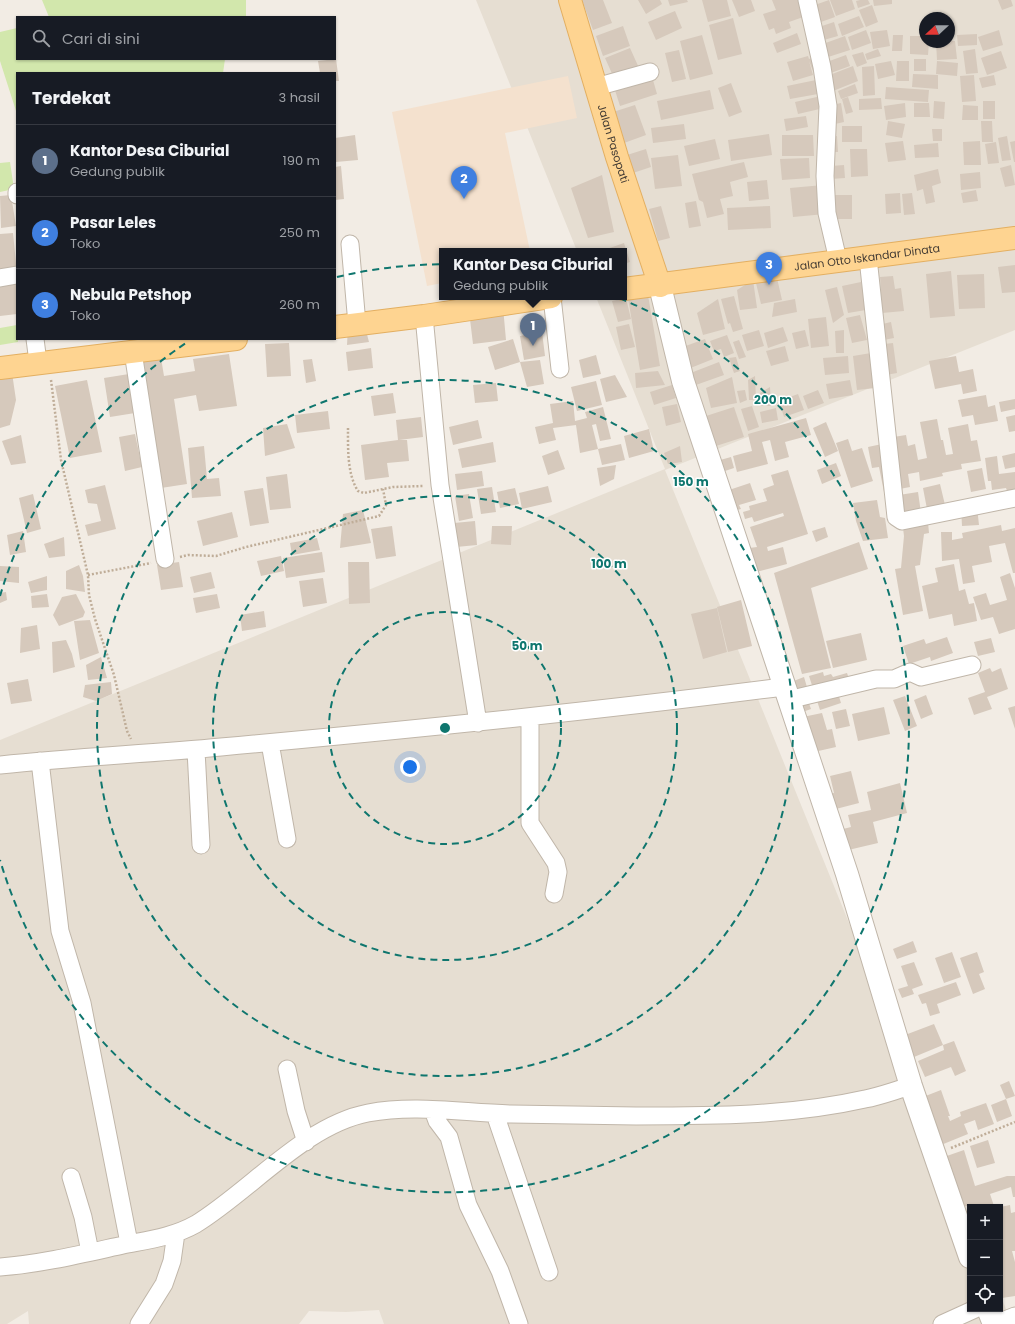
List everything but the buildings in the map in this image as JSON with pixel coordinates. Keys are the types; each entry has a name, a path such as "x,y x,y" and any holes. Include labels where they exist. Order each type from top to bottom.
{"main road":[{"name":"Jalan Pasopati","path":"570,0 617,157 660,286"},
{"name":"Jalan Otto Iskandar Dinata","path":"627,289 660,286 838,260 868,258 1015,238"},
{"path":"336,327 424,316 531,300"},
{"path":"0,368 126,348 224,340"}],"street":[{"path":"807,0 822,67 828,106 825,176 827,213 838,260"},
{"path":"596,87 650,72"},
{"path":"350,244 356,324"},
{"path":"868,258 896,518 902,521 1015,498"},
{"path":"0,278 16,275"},
{"path":"660,286 683,381 785,693 847,874 911,1086 967,1248"},
{"path":"551,300 560,369"},
{"path":"424,316 440,485 478,723"},
{"path":"35,340 44,362"},
{"path":"126,348 165,559"},
{"path":"0,765 70,757 140,755 196,750 785,693 876,679 894,679 910,672 921,677 972,665"},
{"path":"530,718 530,823 556,864 558,872 554,894"},
{"path":"270,743 287,838"},
{"path":"196,750 201,845"},
{"path":"40,761 60,931 82,1003 129,1243"},
{"path":"287,1069 296,1111 306,1142"},
{"path":"0,1267 90,1252 129,1243 154,1240 176,1233 205,1218 306,1142 343,1120 356,1116 390,1110 433,1110 495,1114 741,1116 782,1112 865,1099 911,1086"},
{"path":"433,1110 437,1121 449,1137 468,1205 500,1271 519,1324"},
{"path":"495,1114 549,1272"},
{"path":"71,1177 83,1217 90,1252"},
{"path":"138,1324 164,1284 172,1261 176,1233"},
{"path":"942,1324 968,1312"},
{"path":"989,1312 994,1324 1015,1316"}],"path":[{"path":"44,362 52,398 61,460 88,575 95,619 114,675 127,731 140,755"},
{"path":"348,428 348,448 354,485 358,491 364,493 383,489 440,485"},
{"path":"88,575 188,555 216,556 246,547 379,516 386,505 383,489"},
{"path":"934,1155 1015,1122"}],"shaded area":[{"path":"476,0 1015,0 1015,330 665,470 967,1214 967,1312 1003,1312 1003,1302 1012,1324 384,1324 379,1310 346,1312 309,1311 299,1324 29,1324 28,1311 7,1324 0,1324 0,740 665,469 597,300 627,300 627,248 576,248"},
{"path":"568,76 577,118 505,133 529,248 439,248 439,284 427,286 392,112"}],"green space":[{"path":"42,0 246,0 246,16 49,16"},
{"path":"16,28 16,60 225,60 223,72 16,72 16,111 0,61 0,32"},
{"path":"10,162 14,189 0,192 0,163"},
{"path":"16,325 16,340 18,340 18,342 0,345 0,328"}],"place":[{"name":"Pasar Leles","path":"464,199"},
{"name":"Nebula Petshop","path":"769,285"},
{"name":"Kantor Desa Ciburial","path":"533,346"}]}
